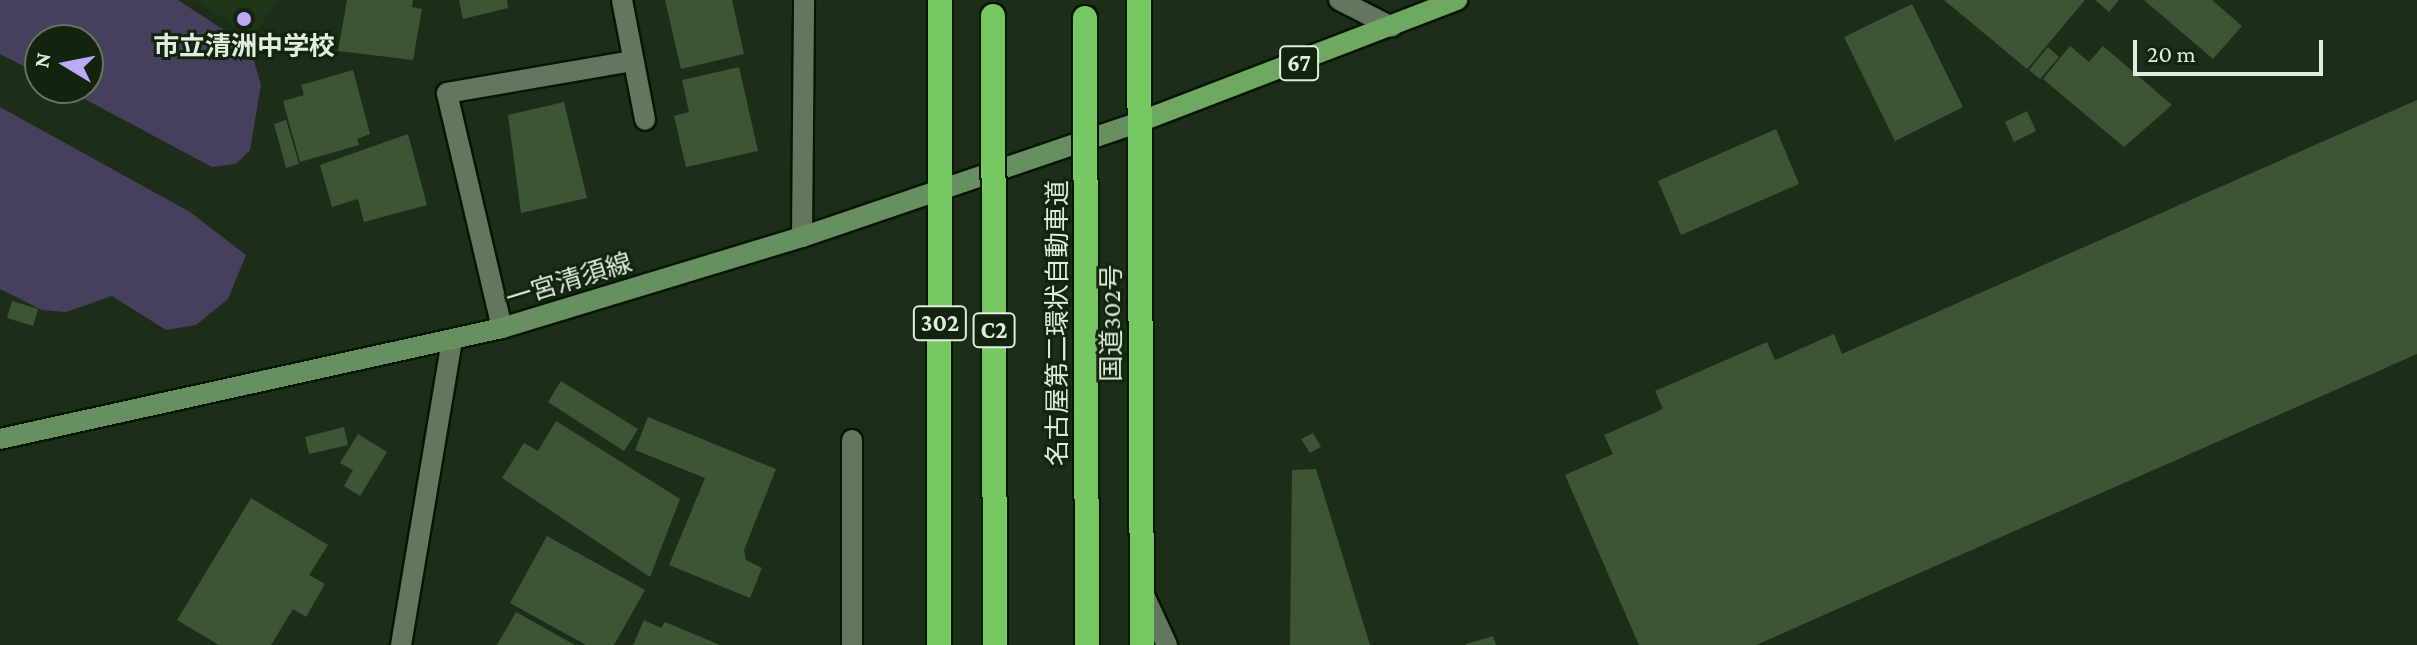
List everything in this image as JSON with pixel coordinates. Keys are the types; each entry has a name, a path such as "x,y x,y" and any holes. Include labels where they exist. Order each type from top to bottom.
{"highway":[{"name":"302","path":"939,645 940,0"},
{"name":"名古屋第二環状自動車道","path":"1085,0 1087,645"},
{"name":"国道302号","path":"1139,0 1142,645"},
{"name":"C2","path":"992,5 995,645"}],"main road":[{"name":"67","path":"1139,122 1457,0"},
{"name":"一宮清須線","path":"0,439 502,328 802,237 1139,122"}],"street":[{"path":"622,0 645,120"},
{"path":"802,237 804,0"},
{"path":"1339,0 1392,27"},
{"path":"502,328 447,93 633,61"},
{"path":"401,645 452,341"},
{"path":"852,440 852,645"},
{"path":"1141,589 1167,645"}],"shaded area":[{"path":"0,0 178,0 250,47 261,85 250,150 236,164 212,167 94,104 104,104 104,24 24,24 24,67 0,54"},
{"name":"市立清洲中学校","path":"194,0 278,0 253,38"},
{"path":"0,107 190,212 246,255 228,299 196,325 166,330 112,296 66,312 42,310 0,289"}],"building":[{"path":"347,0 413,0 412,7 422,9 413,60 338,51"},
{"path":"459,0 507,0 508,8 463,19"},
{"path":"665,0 732,0 744,54 681,69"},
{"path":"1944,0 2085,0 2027,69"},
{"path":"2095,0 2119,0 2109,12"},
{"path":"2144,0 2212,0 2242,26 2213,59"},
{"path":"1912,4 1963,107 1895,141 1844,37"},
{"path":"2070,46 2089,62 2103,46 2172,105 2124,147 2043,79"},
{"path":"2048,47 2059,57 2040,79 2029,70"},
{"path":"739,67 758,151 686,167 674,116 689,112 682,80"},
{"path":"353,70 370,134 357,139 359,145 300,162 283,101 304,95 301,85"},
{"path":"2417,100 2417,354 1756,645 1639,645 1565,475 1613,454 1604,435 1663,409 1655,391 1767,342 1775,360 1834,334 1842,354"},
{"path":"564,102 587,198 521,213 508,115"},
{"path":"2027,111 2036,131 2014,142 2005,122"},
{"path":"286,120 299,164 286,168 274,124"},
{"path":"1776,129 1799,184 1681,235 1658,181"},
{"path":"408,134 427,205 364,222 358,199 332,207 320,165"},
{"path":"12,301 38,309 33,326 7,318"},
{"path":"561,381 638,429 624,451 548,402"},
{"path":"648,417 776,469 744,550 746,560 762,568 750,598 669,565 705,478 635,450"},
{"path":"556,421 680,499 650,577 502,478 524,443 538,451"},
{"path":"344,427 348,445 309,454 305,437"},
{"path":"1313,433 1321,447 1310,453 1301,439"},
{"path":"358,434 387,452 360,496 344,486 353,470 340,463"},
{"path":"1316,469 1370,645 1290,645 1292,470"},
{"path":"251,498 328,545 309,575 325,584 306,617 293,609 271,645 219,645 177,620"},
{"path":"547,536 645,590 614,645 586,645 510,603"},
{"path":"516,612 575,645 497,645"},
{"path":"644,620 661,628 665,622 720,645 633,645"},
{"path":"1493,636 1496,645 1466,645 1466,644"}],"place":[{"name":"市立清洲中学校","path":"244,19"}]}
